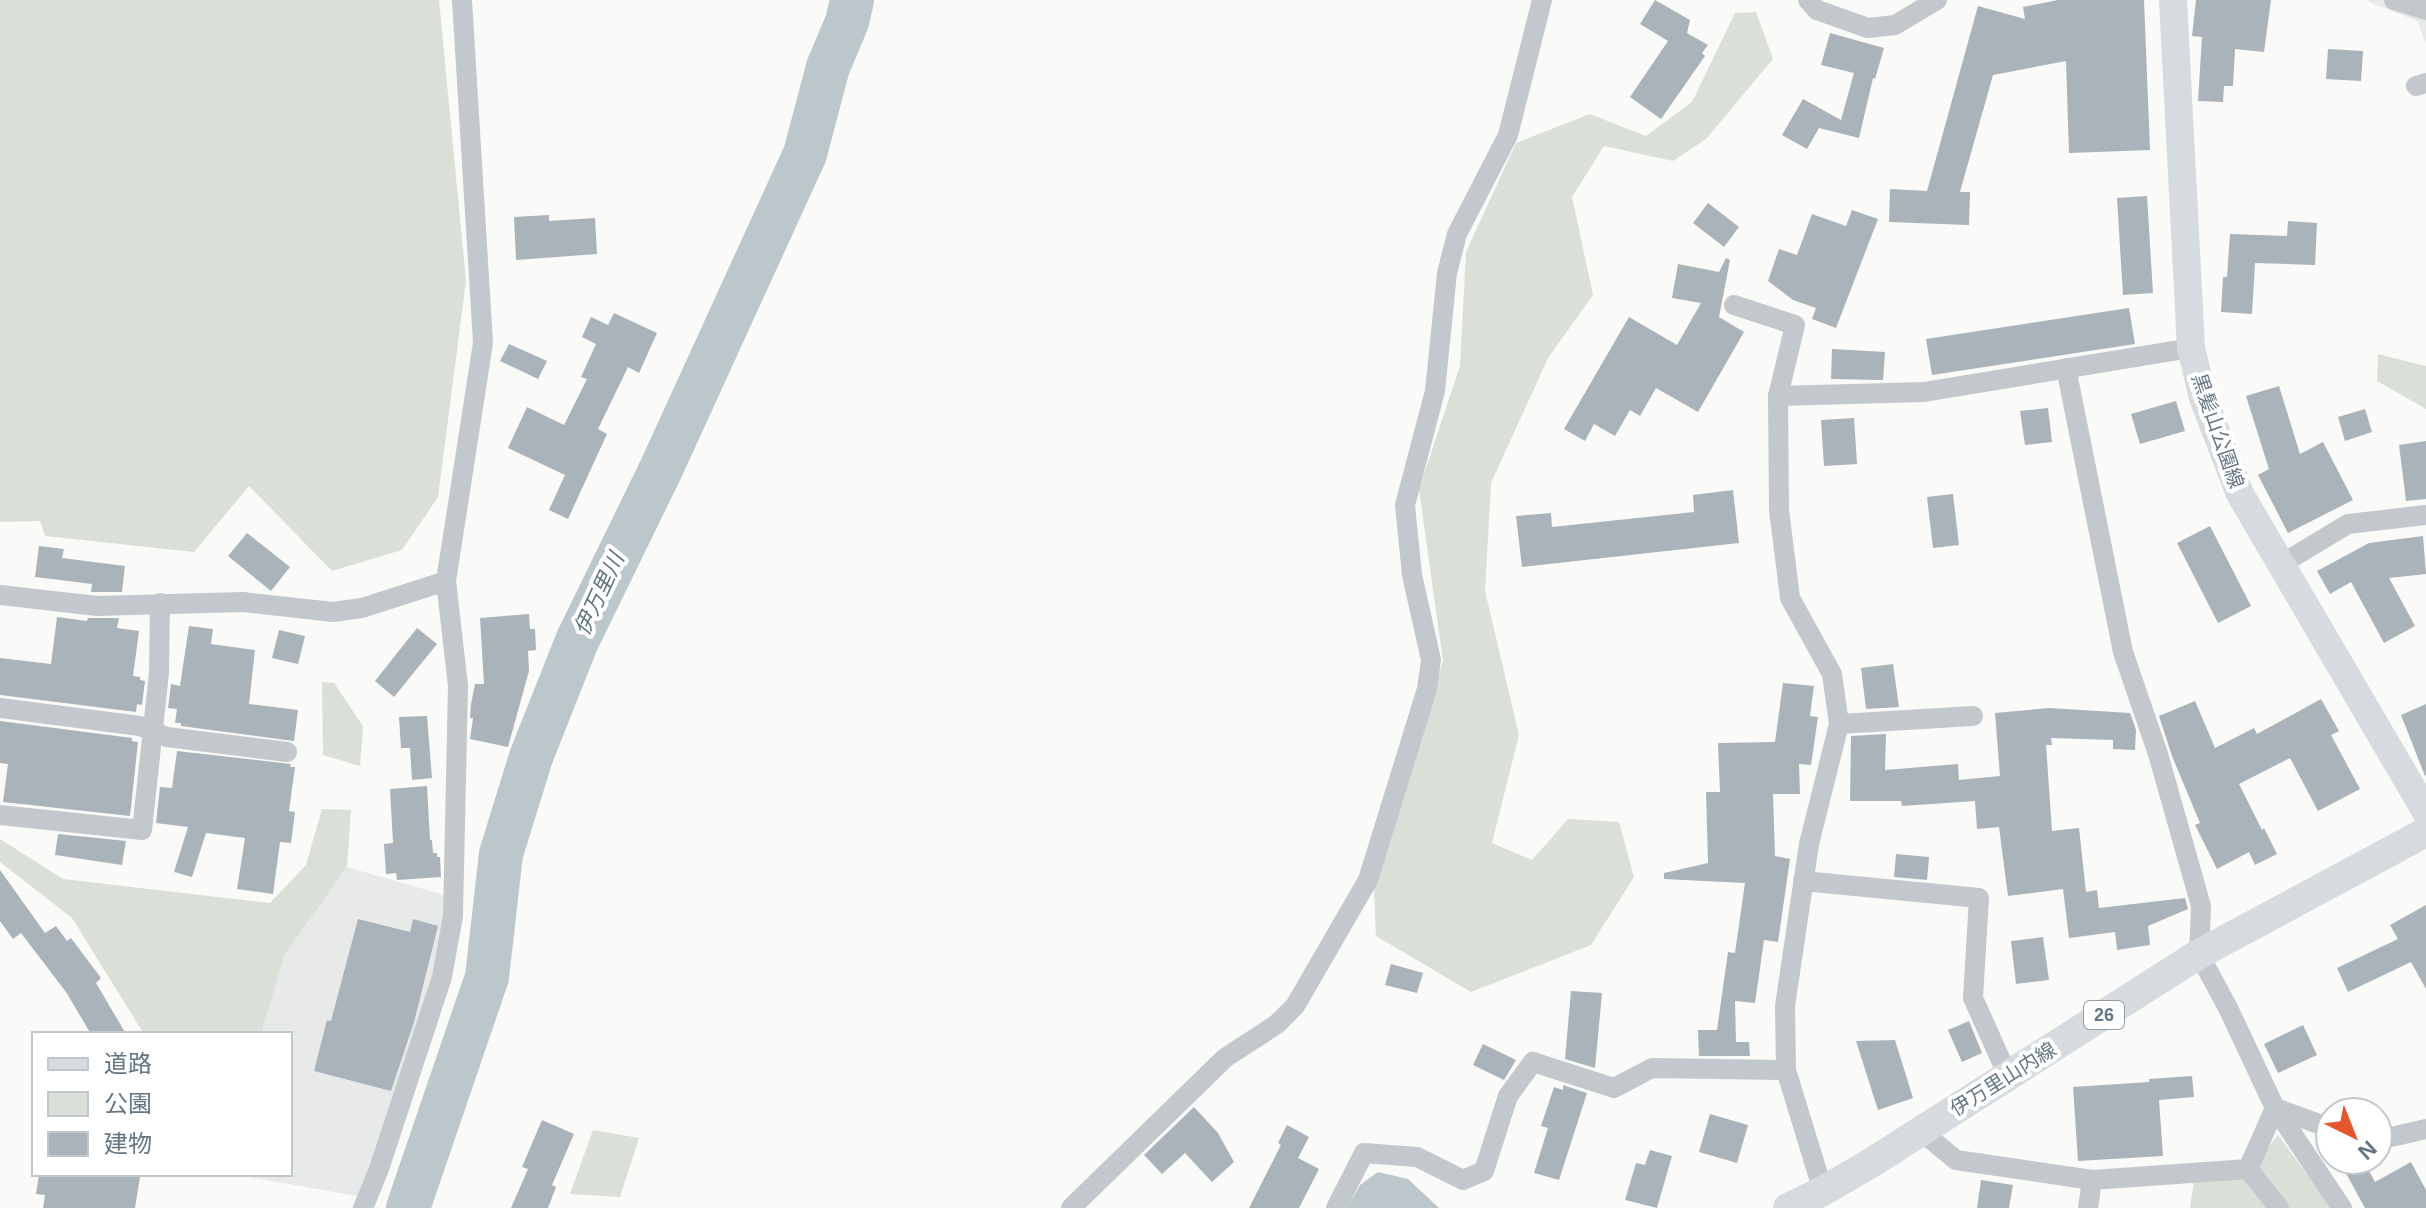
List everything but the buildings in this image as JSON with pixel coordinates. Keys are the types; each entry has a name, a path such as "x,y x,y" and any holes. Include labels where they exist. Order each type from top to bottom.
{"main road":[{"name":"黒髪山公園線","path":"2173,0 2191,348 2203,398 2235,481 2280,565 2426,812"},
{"name":"伊万里山内線","path":"1788,1208 1823,1191 1921,1131 2199,954 2426,832"}],"street":[{"path":"363,1208 379,1169 442,977 453,916 458,686 446,581 483,343 462,0"},
{"path":"1071,1208 1225,1058 1277,1024 1295,1006 1368,880 1427,689 1431,660 1412,575 1405,505 1435,391 1447,273 1457,234 1508,135 1542,0"},
{"path":"1808,0 1817,10 1868,28 1895,25 1937,0"},
{"path":"2394,0 2426,10"},
{"path":"1734,305 1795,325 1778,396 1779,510 1790,598 1832,674 1839,724 1809,844 1785,1006 1786,1070 1823,1191"},
{"path":"1778,396 1924,392 2191,348"},
{"path":"2066,368 2123,652 2158,754 2201,906 2199,954 2275,1108 2342,1208"},
{"path":"2280,565 2348,524 2426,515"},
{"path":"0,595 97,606 243,602 333,612 362,608 446,581"},
{"path":"0,815 142,830 159,673 160,603"},
{"path":"0,708 140,726 167,737 287,752"},
{"path":"1839,724 1973,716"},
{"path":"1803,881 1979,898 1973,998 2008,1076"},
{"path":"1336,1208 1364,1153 1417,1157 1463,1180 1484,1171 1508,1096 1533,1062 1614,1088 1652,1068 1786,1070"},
{"path":"2275,1108 2314,1122"},
{"path":"2248,1169 2275,1108"},
{"path":"2394,1136 2426,1129"},
{"path":"1921,1131 1956,1160 2092,1180 2248,1169"},
{"path":"2248,1169 2279,1208"},
{"path":"2088,1208 2092,1180"}],"shaded area":[{"path":"2369,0 2426,0 2426,44 2417,21"},
{"path":"347,867 448,896 435,974 381,1142 357,1196 242,1176 292,1176 292,1032 262,1032 285,954"},
{"path":"1378,1172 1408,1179 1439,1208 1347,1208 1360,1185"}],"green space":[{"path":"0,0 439,0 466,281 438,497 402,550 332,571 249,486 194,552 45,536 40,521 0,522"},
{"path":"1756,12 1773,59 1706,139 1673,161 1604,146 1572,197 1593,295 1548,358 1491,483 1485,591 1519,735 1492,843 1532,860 1568,819 1619,822 1634,877 1591,945 1471,992 1376,936 1374,890 1443,661 1419,489 1460,366 1466,252 1516,143 1590,114 1646,136 1692,102 1735,13"},
{"path":"2378,354 2426,366 2426,409 2377,381"},
{"path":"322,682 334,683 363,726 360,766 323,755"},
{"path":"322,809 351,810 347,867 285,954 262,1032 143,1032 72,918 0,862 0,839 63,879 270,903 306,865"},
{"path":"593,1130 639,1138 620,1197 570,1194"},
{"path":"2278,1135 2332,1208 2190,1208 2194,1180 2243,1178"}],"waterway":[{"name":"伊万里川","path":"408,1208 487,977 501,854 531,757 577,641 661,469 805,154 828,67 847,22 852,0"}]}
